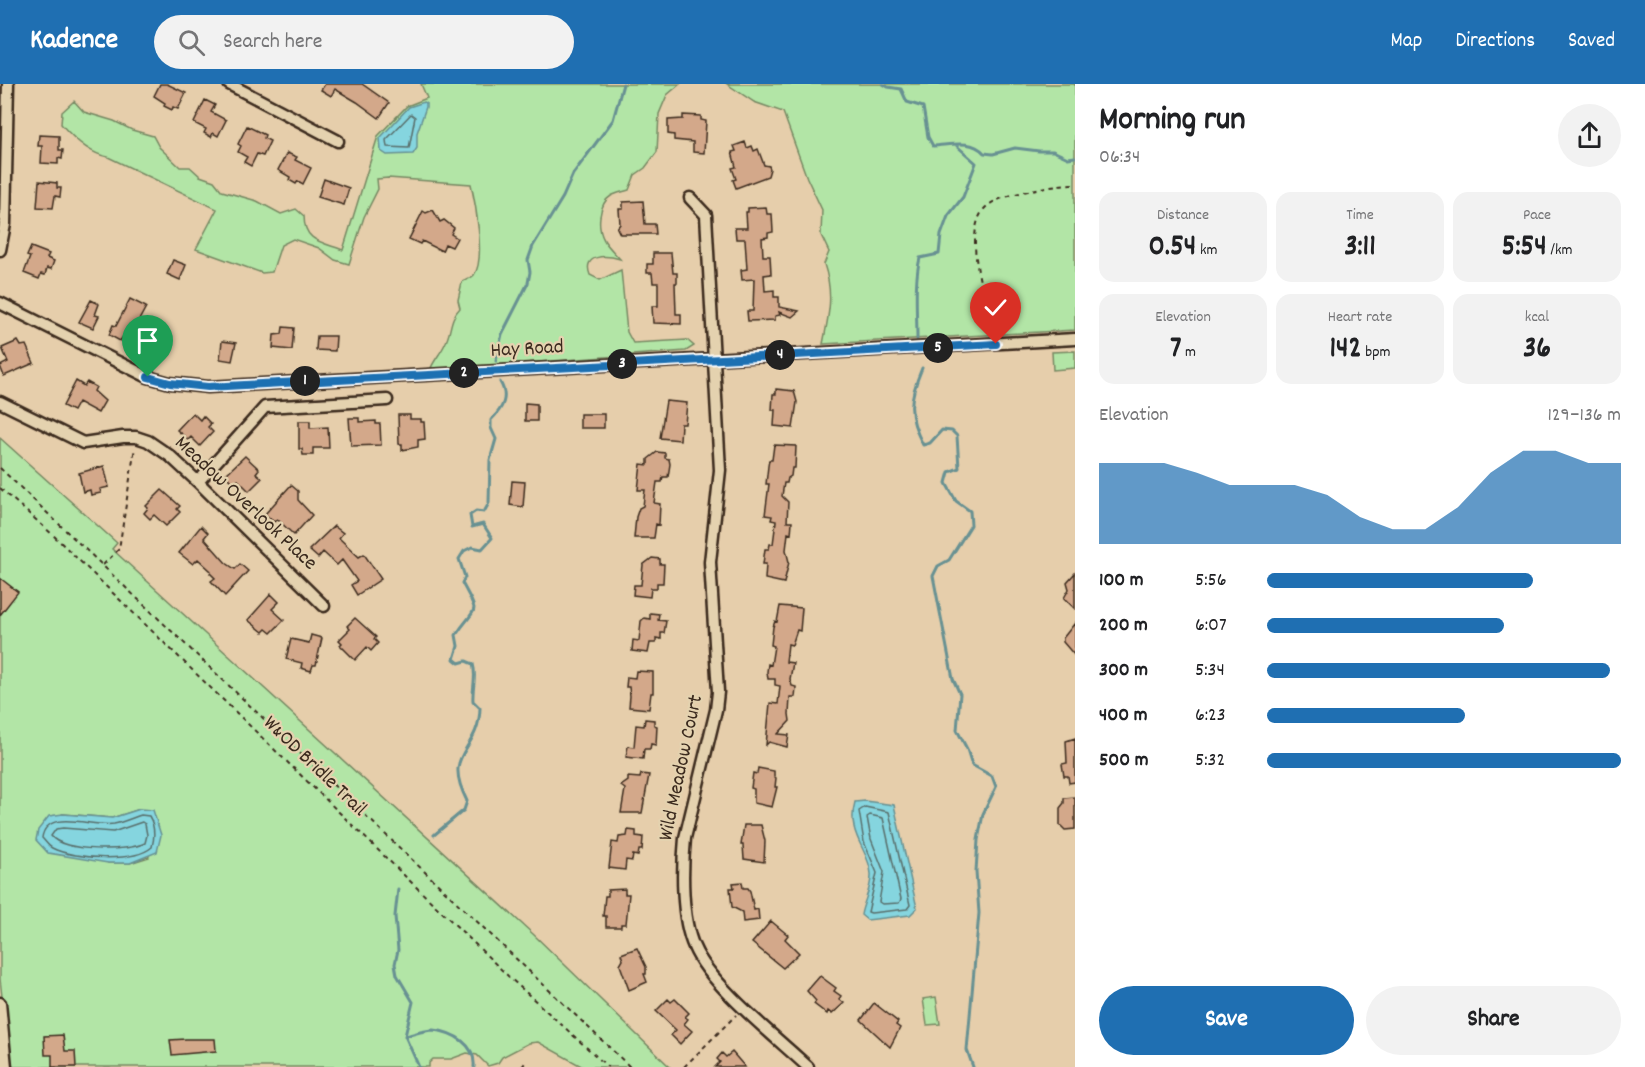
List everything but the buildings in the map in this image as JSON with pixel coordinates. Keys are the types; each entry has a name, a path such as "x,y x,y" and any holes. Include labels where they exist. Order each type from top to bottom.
{"street":[{"path":"0,250 5,224 8,84"},
{"path":"229,84 338,141"},
{"name":"Wild Meadow Court","path":"690,198 706,215 720,484 710,562 718,692 716,710 685,838 686,915 693,946 711,975 808,1067"},
{"name":"Hay Road","path":"0,303 148,377 190,386 208,387 1075,339"},
{"path":"198,482 265,407 387,400"},
{"path":"0,402 83,443 136,437"},
{"name":"Meadow Overlook Place","path":"136,437 148,441 170,456 324,606"},
{"path":"0,1003 6,1067"}],"path":[{"path":"996,344 976,260 974,235 979,217 988,205 1013,195 1050,185 1075,184"},
{"path":"103,565 119,549 136,437"},
{"path":"0,468 630,1067"},
{"name":"W&OD Bridle Trail","path":"0,488 53,535 508,976 608,1067"},
{"path":"684,1067 744,1006"},
{"path":"522,1067 527,1060"}],"green space":[{"path":"421,84 680,84 667,95 659,114 657,152 645,168 635,175 629,190 611,196 601,210 602,235 607,245 620,259 597,258 589,263 588,268 590,275 600,280 621,270 627,332 633,343 687,340 694,346 686,351 430,370 445,344 454,316 460,308 458,300 462,282 473,276 477,267 478,230 471,184 377,179 378,189 364,217 349,264 335,260 319,248 293,239 281,245 272,272 262,273 196,249 217,209 95,153 76,140 61,124 62,112 74,101 84,112 153,136 159,147 180,167 190,167 200,176 214,181 222,191 257,201 281,214 296,209 304,216 307,231 311,236 321,243 343,250 378,136 407,106 427,98"},
{"path":"727,84 1075,84 1075,330 823,344 830,295 824,264 829,252 821,235 822,210 807,178 783,112 754,102"},
{"path":"1075,351 1075,368 1053,370 1052,352"},
{"path":"0,438 117,543 112,549 533,934 670,1067 583,1067 538,1042 529,1043 502,1057 498,1063 488,1066 477,1055 467,1053 451,1059 433,1059 429,1067 10,1067 0,979","holes":["140,809 149,857 130,863 108,863 63,814 112,818"]},
{"path":"936,997 940,1024 927,1025 923,999"}],"water":[{"path":"424,102 426,107 417,133 417,148 413,154 387,155 381,151 380,138 409,107"},
{"path":"855,802 894,805 917,908 910,915 867,920 861,915 871,874 853,824 853,814"},
{"path":"140,809 153,810 161,835 157,852 130,863 108,863 48,853 36,840 38,830 49,816 63,814 112,818"}],"waterway":[{"path":"496,361 502,334 528,283 530,272 528,260 533,246 563,197 573,174 613,120 623,84"},
{"path":"883,84 901,89 907,102 923,107 928,137 933,146 967,144 984,153 993,154 1015,148 1053,151 1068,158 1075,157"},
{"path":"917,339 916,287 920,258 939,254 941,235 948,216 963,197 976,163 957,146"},
{"path":"922,368 912,398 914,424 923,445 930,443 942,430 952,431 957,436 959,468 949,472 946,483 956,501 970,511 971,525 949,560 938,566 933,576 953,679 960,694 957,730 972,765 992,776 996,787 983,814 978,840 976,871 979,913 967,1050 973,1067"},
{"path":"434,835 464,810 467,801 460,784 459,761 474,735 480,708 473,701 475,673 473,664 466,661 459,663 454,659 458,646 456,635 474,610 462,583 465,577 459,559 464,551 472,547 482,549 492,538 483,524 472,527 470,515 476,511 484,512 489,503 490,460 496,439 491,428 491,420 503,402 504,393 500,382"},
{"path":"398,889 395,916 398,950 395,964 397,975 413,1002 405,1036 419,1067"},
{"path":"405,1036 433,1030 456,1037 471,1052 474,1067"}],"route":[{"path":"148,377 170,383 208,387 996,344"}]}
